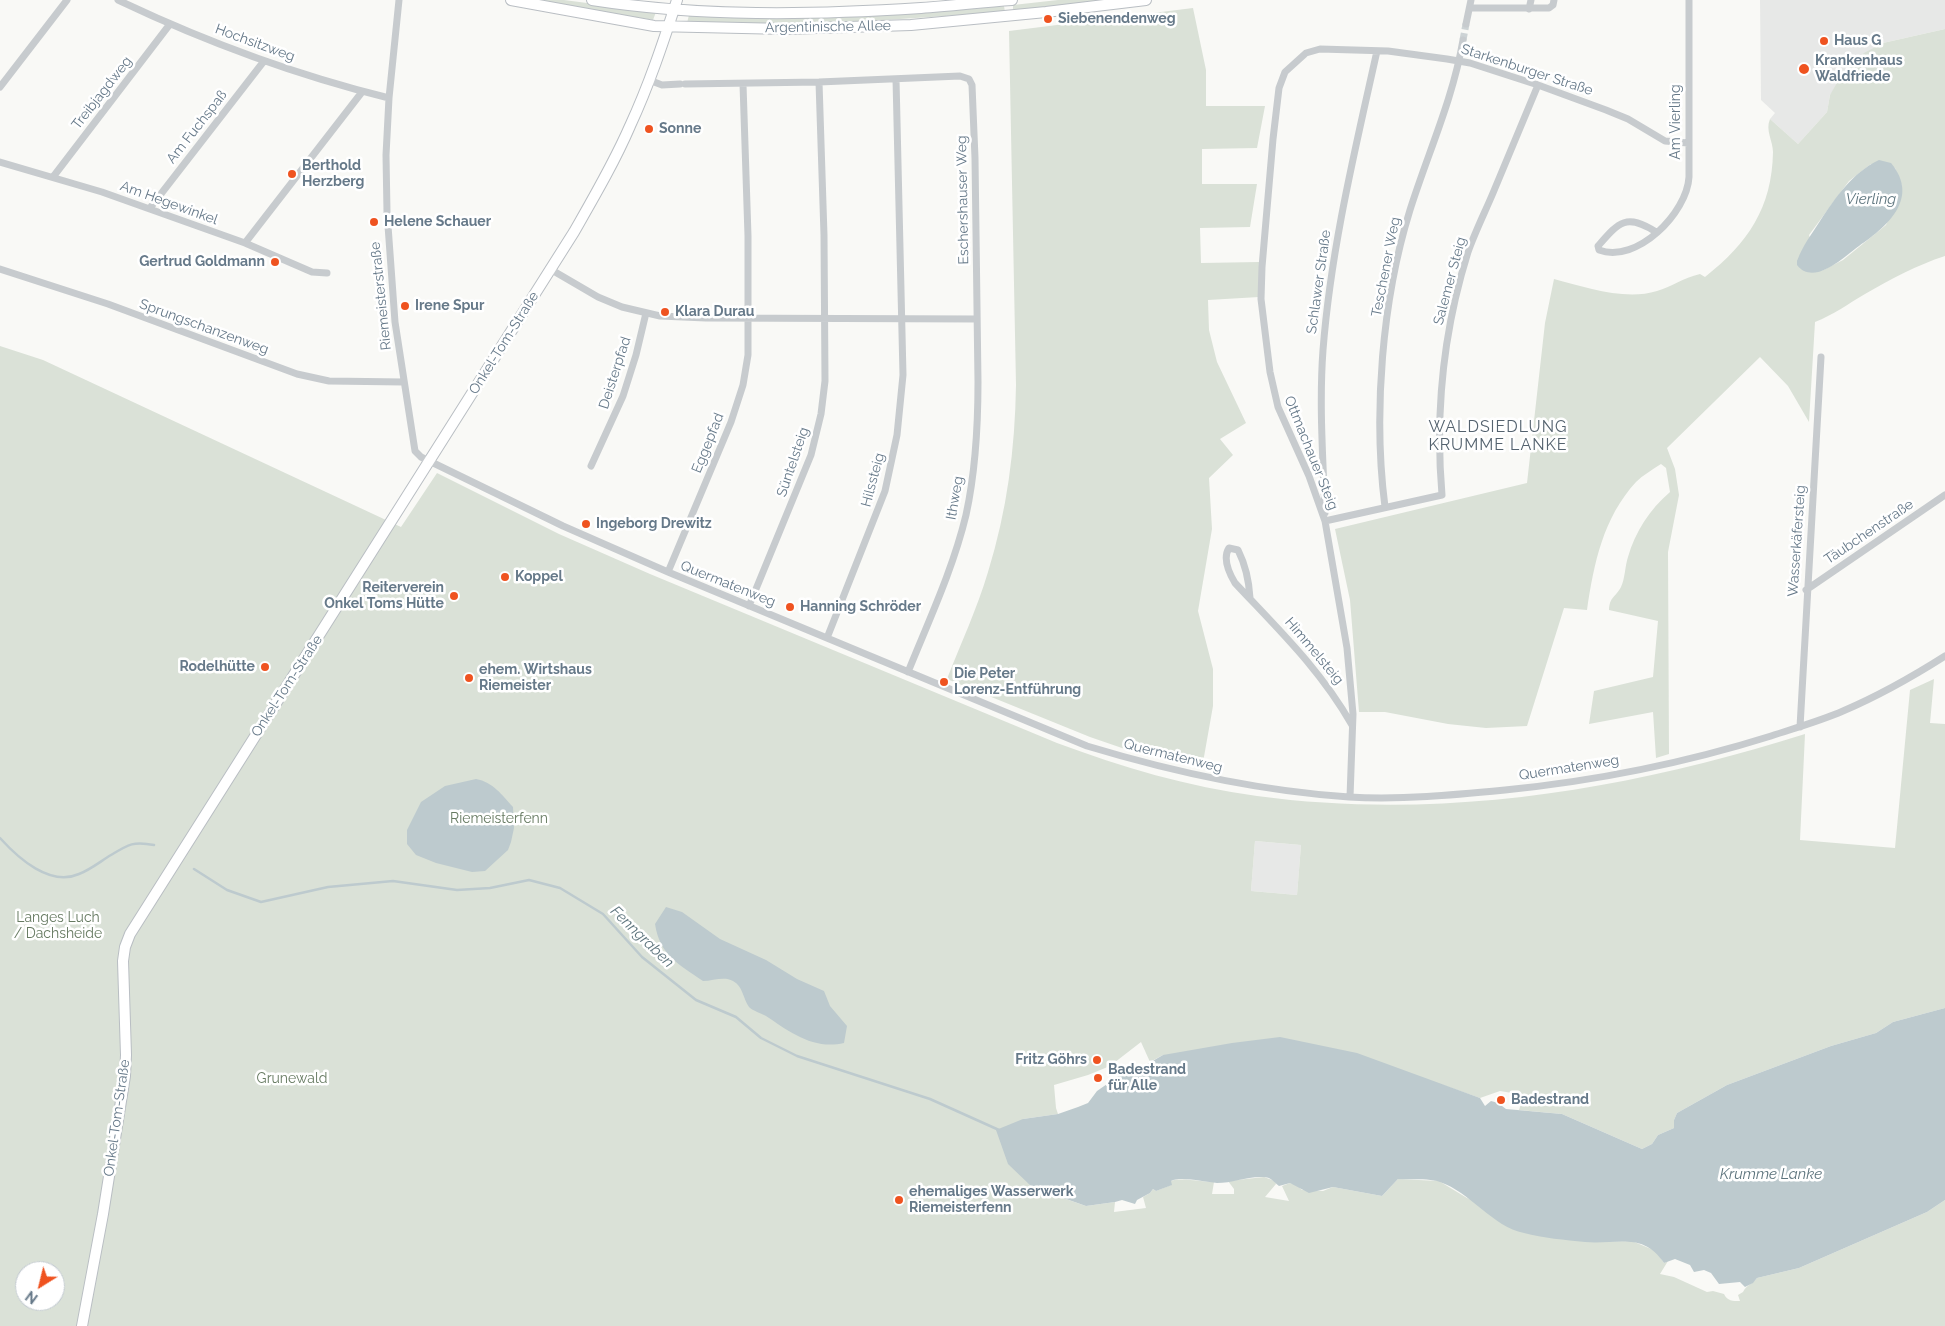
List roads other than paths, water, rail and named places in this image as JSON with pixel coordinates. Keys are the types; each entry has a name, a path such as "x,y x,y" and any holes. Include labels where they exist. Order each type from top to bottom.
{"main road":[{"name":"Argentinische Allee","path":"511,0 551,9 654,26 786,29 866,27 1046,12 1146,0"},
{"name":"Argentinische Allee","path":"592,0 784,13 923,8 1012,0"},
{"name":"Onkel-Tom-Straße","path":"82,1326 103,1214 126,1066 122,975 125,946 141,915 574,232 606,176 630,126 676,5"}],"street":[{"path":"0,87 67,0"},
{"name":"Hochsitzweg","path":"118,0 170,24 264,61 362,92 389,98"},
{"name":"Riemeisterstraße","path":"399,0 389,98 386,155 387,222 395,322 416,451 421,456 431,460"},
{"path":"1529,9 1531,0"},
{"path":"1466,24 1470,4 1529,9 1549,8 1553,6 1554,0"},
{"name":"Am Vierling","path":"1656,232 1642,223 1632,221 1620,224 1598,246 1599,250 1606,252 1628,251 1643,243 1656,232 1680,206 1686,192 1689,177 1688,0"},
{"name":"Treibjagdweg","path":"52,177 170,24"},
{"name":"Teschener Weg","path":"1385,507 1382,482 1380,395 1392,285 1410,211 1446,111 1463,40"},
{"name":"Starkenburger Straße","path":"1294,64 1306,54 1320,49 1378,50 1459,61 1538,84 1613,113 1665,141 1688,143"},
{"name":"Schlawer Straße","path":"1325,521 1322,432 1323,351 1332,274 1344,199 1378,50"},
{"name":"Am Fuchspaß","path":"150,208 264,61"},
{"name":"Ottmachauer Steig","path":"1294,64 1285,72 1279,88 1268,188 1261,299 1270,372 1278,407 1310,476 1325,521 1347,648 1352,726 1350,797"},
{"name":"Eschershauser Weg","path":"649,80 662,85 819,82 960,76 969,79 972,85 975,158 977,319"},
{"path":"896,79 901,319"},
{"path":"819,82 824,319"},
{"path":"743,84 748,236 748,318"},
{"name":"Salemer Steig","path":"1385,507 1442,495 1439,458 1440,391 1454,304 1469,250 1538,84"},
{"path":"245,243 362,92"},
{"name":"Am Hegewinkel","path":"0,162 150,208 245,243 312,272 327,273"},
{"name":"Sprungschanzenweg","path":"0,269 108,304 297,374 336,382 404,382"},
{"path":"550,269 598,297 622,307 646,313 677,317 977,319"},
{"name":"Deisterpfad","path":"591,466 623,396 636,355 646,313"},
{"name":"Eggepfad","path":"668,572 731,422 746,370 748,318"},
{"name":"Süntelsteig","path":"749,606 797,492 816,435 825,381 824,319"},
{"name":"Hilssteig","path":"827,638 885,491 901,405 903,376 901,319"},
{"name":"Ithweg","path":"908,672 952,564 966,512 978,409 977,319"},
{"name":"Wasserkäfersteig","path":"1800,727 1806,590 1821,356"},
{"name":"Quermatenweg","path":"431,460 563,526 668,572 1087,746 1151,765 1250,786 1350,797 1398,798 1440,796 1550,785 1667,764 1732,748 1841,712 1878,695 1945,656"},
{"name":"Täubchenstraße","path":"1806,590 1945,495"},
{"path":"1325,521 1385,507"},
{"name":"Himmelsteig","path":"1250,598 1248,575 1244,563 1238,550 1229,548 1226,552 1226,560 1230,576 1235,583 1288,638 1324,681 1352,726"}],"water":[{"name":"Vierling","path":"1879,160 1891,163 1899,176 1902,188 1897,210 1880,230 1829,268 1812,273 1804,271 1797,265 1797,261 1826,212 1853,179 1869,165"},
{"path":"476,779 492,786 513,807 514,828 508,850 485,871 472,872 436,863 416,855 407,844 407,830 421,802 445,786"},
{"path":"666,907 682,912 720,939 766,960 797,979 824,991 830,1006 847,1026 844,1043 822,1044 802,1038 749,1007 741,989 733,981 722,979 703,981 679,964 666,952 661,944 655,924"},
{"name":"Krumme Lanke","path":"1945,1008 1945,1200 1927,1212 1799,1268 1757,1278 1753,1283 1745,1287 1740,1282 1719,1284 1711,1273 1704,1270 1694,1272 1690,1265 1675,1259 1664,1263 1656,1253 1638,1243 1585,1242 1524,1233 1502,1224 1451,1187 1430,1180 1398,1179 1382,1196 1333,1187 1309,1193 1290,1183 1279,1186 1266,1177 1217,1183 1180,1179 1171,1181 1172,1185 1156,1191 1153,1189 1150,1193 1137,1200 1135,1204 1122,1200 1086,1206 1032,1187 1008,1164 996,1130 1023,1119 1058,1114 1088,1103 1097,1091 1133,1066 1144,1066 1163,1055 1280,1037 1357,1053 1480,1098 1485,1106 1491,1101 1498,1103 1506,1109 1562,1114 1642,1149 1652,1144 1658,1135 1674,1128 1674,1120 1677,1113 1727,1085 1831,1046 1876,1033 1893,1022"}],"waterway":[{"name":"Fenngraben","path":"0,838 25,862 46,874 57,877 79,874 132,844 154,845"},
{"name":"Fenngraben","path":"194,869 227,890 261,902 328,887 393,881 457,890 490,888 529,880 560,888 603,914 642,957 696,1000 736,1017 761,1038 797,1056 930,1099 999,1130"}],"tunnel":[{"path":"1463,40 1466,24"}],"place":[{"name":"Siebenendenweg","path":"1048,19"},
{"name":"Haus G","path":"1824,41"},
{"name":"Krankenhaus Waldfriede","path":"1804,69"},
{"name":"Sonne","path":"649,129"},
{"name":"Berthold Herzberg","path":"292,174"},
{"name":"Helene Schauer","path":"374,222"},
{"name":"Gertrud Goldmann","path":"275,262"},
{"name":"Irene Spur","path":"405,306"},
{"name":"Klara Durau","path":"665,312"},
{"name":"Ingeborg Drewitz","path":"586,524"},
{"name":"Koppel","path":"505,577"},
{"name":"Reiterverein Onkel Toms Hütte","path":"454,596"},
{"name":"Hanning Schröder","path":"790,607"},
{"name":"Rodelhütte","path":"265,667"},
{"name":"ehem. Wirtshaus Riemeister","path":"469,678"},
{"name":"Die Peter Lorenz-Entführung","path":"944,682"},
{"name":"Fritz Göhrs","path":"1097,1060"},
{"name":"Badestrand für Alle","path":"1098,1078"},
{"name":"Badestrand","path":"1501,1100"},
{"name":"ehemaliges Wasserwerk Riemeisterfenn","path":"899,1200"}],"district":[{"name":"WALDSIEDLUNG KRUMME LANKE","path":"1498,436"}],"park label":[{"name":"Riemeisterfenn","path":"499,819"},
{"name":"Langes Luch / Dachsheide","path":"58,926"},
{"name":"Grunewald","path":"292,1079"}]}
